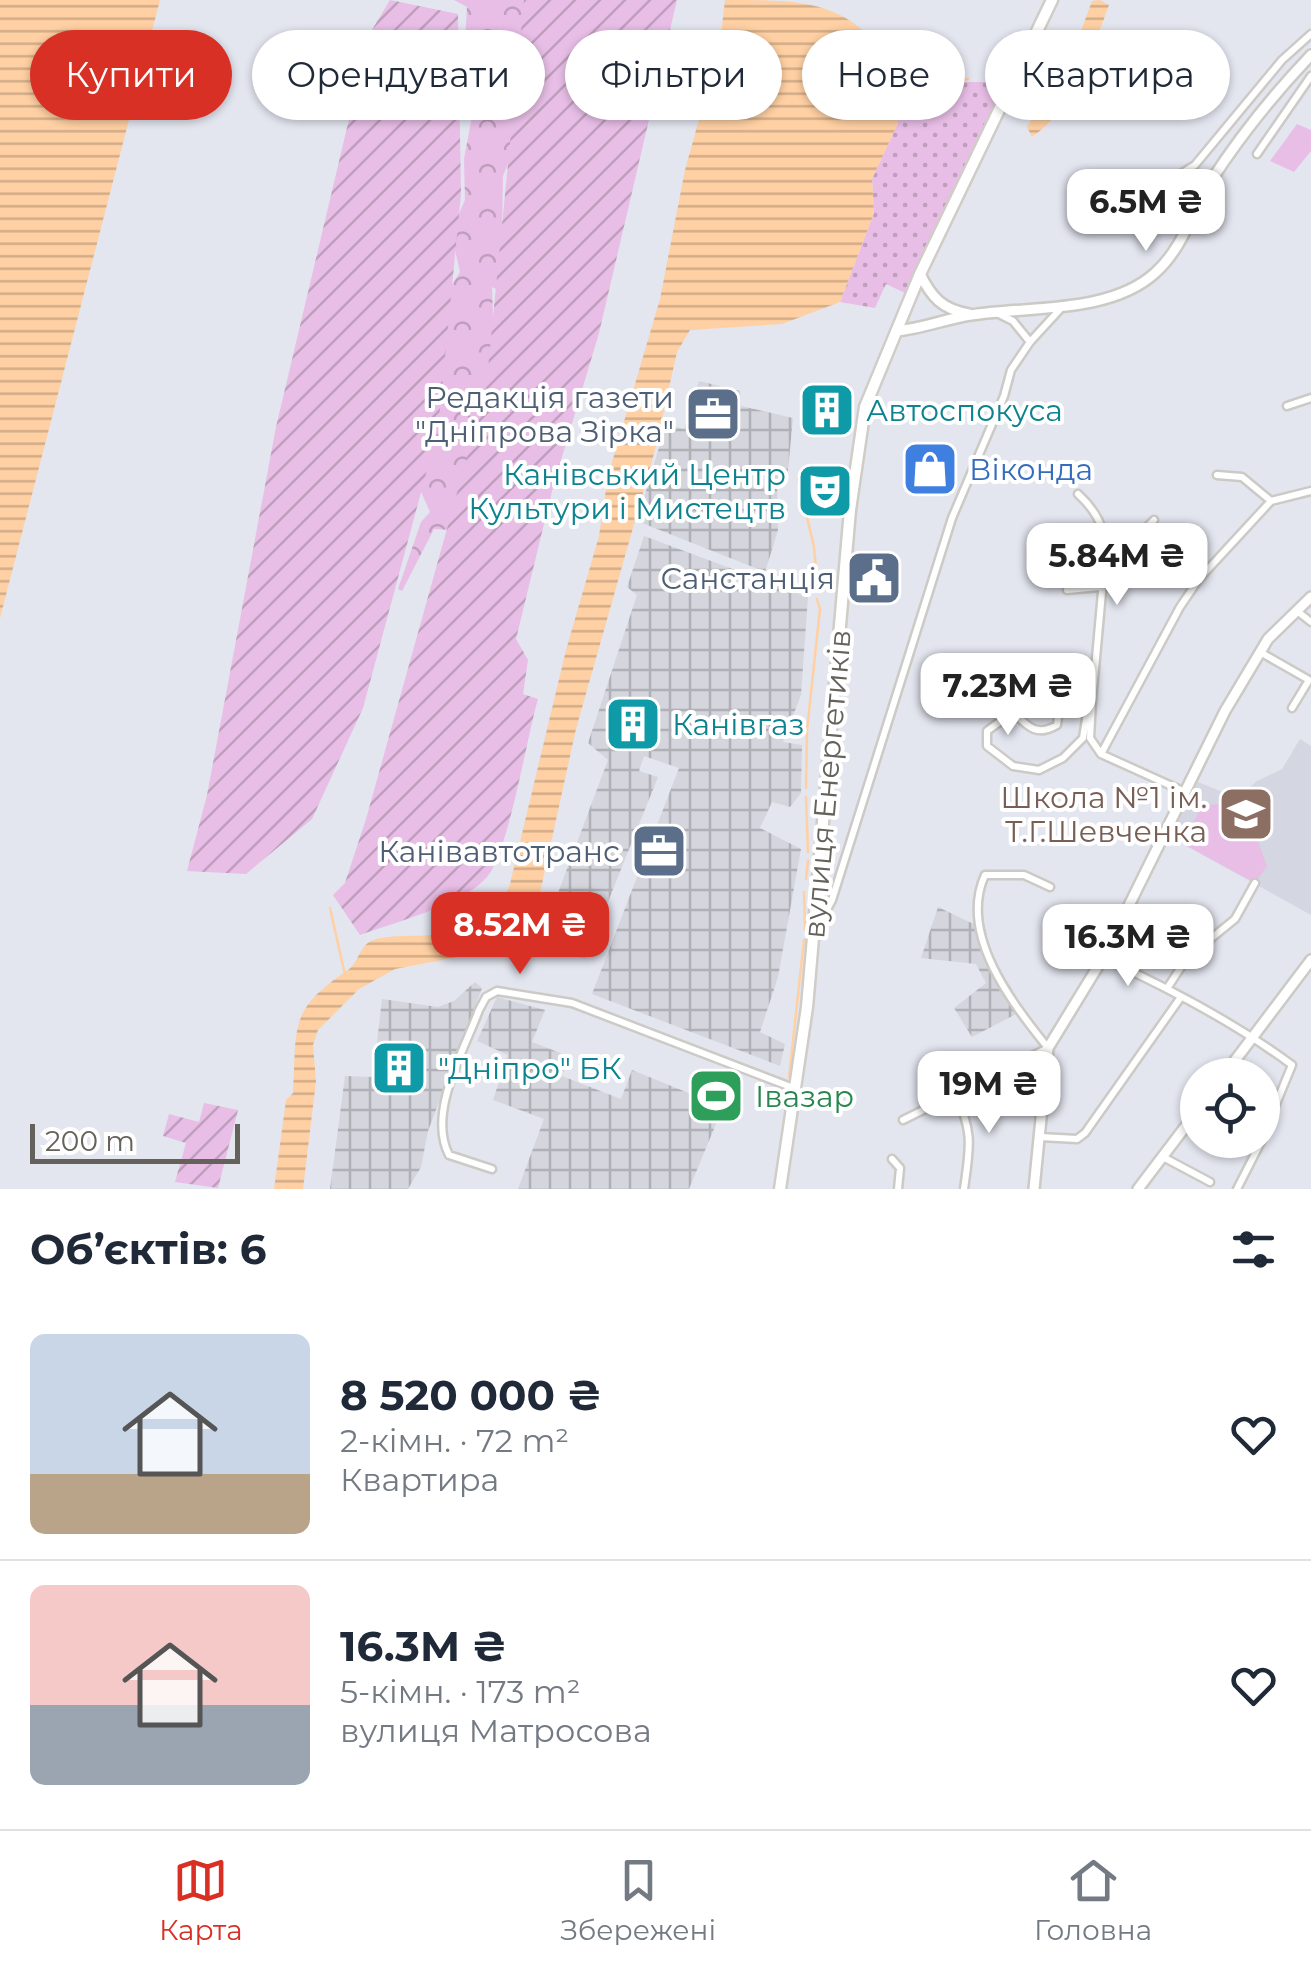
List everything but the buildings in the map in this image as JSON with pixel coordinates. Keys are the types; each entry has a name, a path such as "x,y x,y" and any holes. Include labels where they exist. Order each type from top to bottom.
{"main road":[{"name":"вулиця Енергетиків","path":"782,1188 814,934 858,443 870,389 920,274 1052,0"}],"street":[{"path":"1140,206 1151,207 1179,175 1195,165 1282,60 1311,34"},
{"path":"896,331 971,315 1064,306 1118,293 1154,275 1176,249 1210,182 1271,98 1311,55"},
{"path":"1257,154 1311,76"},
{"path":"920,274 932,298 951,311 971,315"},
{"path":"814,934 832,900 952,518 1004,396 1008,376 1030,342 1064,306"},
{"path":"996,313 1013,321 1030,342"},
{"path":"1287,406 1311,398"},
{"path":"1217,475 1242,477 1270,501"},
{"path":"1100,754 1182,604 1270,501 1311,490"},
{"path":"1078,494 1094,509 1104,527 1090,738 1100,754 1186,792"},
{"path":"1104,570 1154,520"},
{"path":"1068,590 1100,587"},
{"path":"1034,1189 1048,1048 1103,958 1225,711 1260,652 1311,598"},
{"path":"1296,610 1311,622"},
{"path":"1260,652 1310,680 1292,708"},
{"path":"1007,697 1092,702"},
{"path":"1026,699 987,731 988,746 1012,766 1039,770 1063,758 1083,738 1087,713"},
{"path":"1013,712 1032,730 1046,732 1057,725 1060,701"},
{"path":"1048,1048 988,960 980,926 979,888 986,875 1008,873 1050,887"},
{"path":"1168,988 1187,958 1235,919 1255,883"},
{"path":"1103,958 1168,988 1253,1036 1292,1065 1280,1095"},
{"path":"1237,1058 1311,960"},
{"path":"492,1169 449,1154 440,1138 445,1105 479,1010 486,997 496,991 572,1003 797,1090"},
{"path":"1040,1138 1077,1139 1086,1133 1181,997"},
{"path":"903,1120 1048,1048"},
{"path":"954,1092 969,1120 971,1139 964,1189"},
{"path":"1138,1189 1180,1133"},
{"path":"1162,1156 1210,1182"},
{"path":"1237,1189 1252,1158"},
{"path":"892,1160 900,1168 898,1189"}],"shaded area":[{"path":"0,0 160,0 152,30 30,30 30,120 129,120 0,618"},
{"path":"725,0 805,4 846,18 863,30 802,30 802,120 898,123 872,179 874,213 840,302 782,324 690,330 677,352 655,450 576,729 540,893 493,950 395,969 359,989 318,1030 313,1045 316,1081 303,1189 274,1189 286,1100 293,1093 296,1035 305,1009 352,967 371,941 432,935 452,929 485,911 509,888 566,650 599,536 608,476 660,299 699,120 782,120 782,30 722,30"},
{"path":"1092,1 1109,5 1100,30 1081,30"},
{"path":"1031,120 1051,120 1032,137 1027,127"},
{"path":"699,381 740,391 741,406 793,418 787,480 777,484 778,530 765,572 637,521 666,424 684,429"},
{"path":"644,536 808,597 801,695 783,742 802,745 801,793 790,807 772,802 760,828 801,849 778,977 760,1032 785,1044 780,1066 592,994 679,768 644,756 639,771 658,777 585,959 545,944 550,931 547,922 608,760 588,743 637,595 627,587"},
{"name":"Школа №1 ім. Т.Г.Шевченка","path":"1300,739 1311,746 1311,915 1183,844 1173,830 1198,782 1237,798 1257,781 1282,769"},
{"path":"938,907 986,930 989,951 1024,1010 972,1037 954,1008 986,983 976,964 921,958"},
{"path":"475,982 482,988 428,1131 421,1167 408,1189 330,1189 345,1076 373,1077 382,999 438,1007 454,1001"},
{"path":"497,997 545,1010 532,1042 568,1056 562,1076 621,1099 632,1070 723,1107 689,1189 518,1189 544,1119 493,1100 508,1055 477,1041"}],"green space":[{"path":"390,0 458,14 458,30 372,30"},
{"path":"454,0 599,0 581,30 565,30 565,56 545,89 545,30 466,30 467,7"},
{"path":"524,0 677,0 670,30 565,30 565,120 649,120 599,333 553,487 516,639 528,660 523,694 538,699 502,845 487,877 462,896 360,935 333,895 345,883 366,819 486,389 512,120 545,120 545,30 521,30"},
{"path":"965,82 985,82 988,120 905,293 886,284 875,308 840,302 874,213 872,179 897,120 965,120"},
{"path":"349,120 460,120 461,194 438,429 363,708 312,819 246,874 187,871 207,795 276,427"},
{"path":"471,120 526,120 503,176 502,226 516,238 518,300 492,287 494,347 471,531 434,529 402,591 398,589 421,522 430,512 415,478 443,299 460,272 451,232 465,200 464,159"},
{"path":"1297,124 1311,130 1311,151 1294,172 1270,161"},
{"path":"1244,803 1267,866 1255,883 1183,844 1202,805"},
{"path":"204,1103 238,1110 218,1188 175,1182 186,1143 163,1136 169,1114 199,1122"}],"waterway":[{"path":"798,479 814,547 818,590"},
{"path":"806,788 807,730 820,609 817,599"},
{"path":"806,797 808,852"},
{"path":"806,879 808,861"},
{"path":"804,892 805,929"},
{"path":"330,908 345,975"},
{"path":"789,1077 804,940"}],"place":[{"name":"Автоспокуса","path":"827,410"},
{"name":"Редакція газети \"Дніпрова Зірка\"","path":"713,414"},
{"name":"Віконда","path":"930,469"},
{"name":"Канівський Центр Культури і Мистецтв","path":"825,491"},
{"name":"Санстанція","path":"874,578"},
{"name":"Канівгаз","path":"633,724"},
{"name":"Школа №1 ім. Т.Г.Шевченка","path":"1246,814"},
{"name":"Канівавтотранс","path":"659,851"},
{"name":"\"Дніпро\" БК","path":"399,1068"},
{"name":"Івазар","path":"716,1096"}]}
